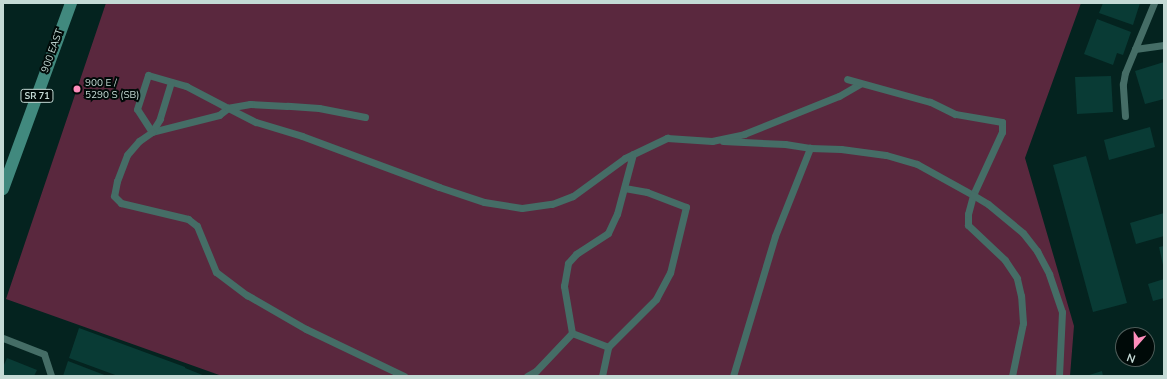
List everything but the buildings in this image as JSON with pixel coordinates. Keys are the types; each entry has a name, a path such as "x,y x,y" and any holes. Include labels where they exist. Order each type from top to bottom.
{"main road":[{"name":"900 EAST","path":"3,188 71,3"}],"lane":[{"path":"1125,116 1123,84 1125,73 1154,3"},
{"path":"1135,48 1164,45"},
{"path":"152,132 137,109 145,80 148,75 186,86 256,122 302,136 439,187 484,202 522,208 552,204 573,196 625,158 667,138 785,144 810,148 841,149 886,155 917,164 973,195 988,204 1023,233 1037,251 1049,274 1062,312 1059,376"},
{"path":"847,79 860,84 930,102 955,114 1002,122 1002,132 973,195 968,214 968,225 1005,260 1016,278 1021,296 1023,323 1012,376"},
{"path":"152,132 160,119 171,82"},
{"path":"712,141 744,134 839,96 860,84"},
{"path":"365,117 318,108 250,104 228,108 219,115 152,132 139,141 127,155 117,181 114,196 121,203 188,219 197,226 216,272 247,295 306,329 404,376"},
{"path":"733,376 775,236 810,148"},
{"path":"572,333 564,286 568,263 576,254 608,233 617,214 633,154"},
{"path":"602,376 608,347 656,299 670,273 686,207 648,192 624,188"},
{"path":"572,333 608,347"},
{"path":"527,376 536,370 572,333"},
{"path":"3,338 44,354 51,376"}],"shaded area":[{"path":"106,3 1081,3 1025,158 1074,326 1070,376 222,376 6,299"}],"place":[{"name":"900 E / 5290 S (SB)","path":"77,89"}]}
